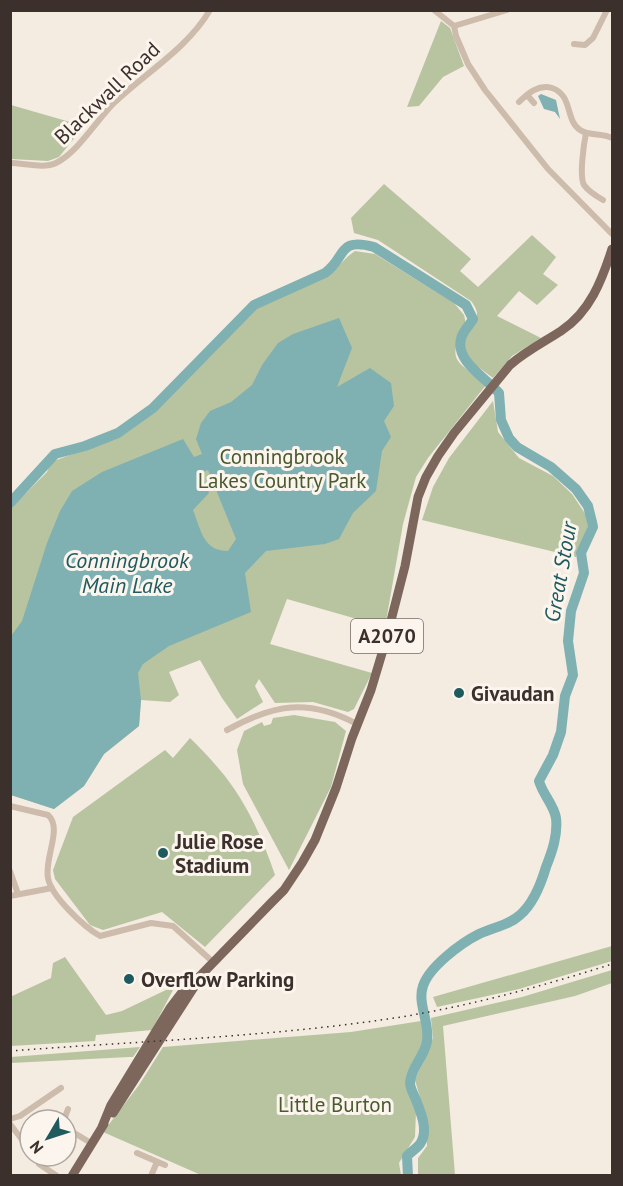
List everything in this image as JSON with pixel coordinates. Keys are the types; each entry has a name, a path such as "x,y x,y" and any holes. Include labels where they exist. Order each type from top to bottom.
{"main road":[{"name":"A2070","path":"72,1176 102,1127 116,1109 163,1028 202,974 284,890 315,840 371,690 405,566 418,497 438,456 499,378 524,352 552,337 575,320 589,304 606,269 612,249"}],"street":[{"name":"Blackwall Road","path":"10,163 51,166 64,158 117,100 139,83 194,32 210,10"},
{"path":"434,10 454,26 468,64 535,155 612,234"},
{"path":"454,26 507,10"},
{"path":"574,44 585,45 593,38 607,10"},
{"path":"519,102 527,94 542,87 557,90 566,100 574,125 581,131 612,138"},
{"path":"527,94 534,103"},
{"path":"586,132 582,180 591,192 603,200"},
{"path":"227,730 259,714 292,707 331,713 357,724"},
{"path":"10,806 48,816 53,820 55,828 46,863 48,880 72,913 88,929 100,936 151,923 173,926 213,962"},
{"path":"10,871 14,895 52,888"},
{"path":"10,1119 20,1116 61,1088"},
{"path":"78,1135 92,1143"},
{"path":"137,1153 165,1165"},
{"path":"151,1176 157,1162"}],"green space":[{"path":"441,21 450,28 464,66 443,77 419,106 407,107"},
{"path":"10,105 84,126 59,157 48,161 11,159"},
{"path":"384,184 471,259 460,271 478,287 532,235 556,257 543,274 558,285 537,305 519,291 497,316 541,338 512,356 493,378 473,363 464,351 465,338 477,316 471,301 378,240 354,233 351,218"},
{"name":"Conningbrook Lakes Country Park","path":"355,251 375,254 454,303 464,315 466,324 456,347 458,360 486,385 428,458 416,477 403,524 385,627 287,599 270,644 372,673 354,709 348,712 313,702 275,703 259,679 255,686 263,702 237,719 200,660 169,672 179,695 170,702 141,700 139,726 104,754 84,786 54,809 11,795 11,508 47,472 51,462 100,444 134,426 154,411 256,309 328,275"},
{"path":"493,401 498,432 519,458 553,476 572,494 586,515 588,526 576,557 422,520 433,487 449,458"},
{"path":"294,715 335,722 346,731 331,787 289,870 243,784 237,750 244,731 262,722 264,726 271,724 273,718"},
{"name":"Julie Rose Stadium","path":"190,738 216,765 237,793 258,833 275,875 205,947 162,912 103,930 90,925 55,879 53,870 73,817 165,750 173,758"},
{"path":"612,946 612,961 519,989 437,1007 433,997"},
{"path":"65,957 106,1015 122,1011 168,989 173,990 152,1030 96,1035 95,1041 11,1046 10,997 51,978 53,963"},
{"path":"612,970 612,983 575,996 443,1026 455,1175 418,1175 418,1158 427,1146 427,1122 415,1080 433,1038 431,1018 522,997"},
{"name":"Little Burton","path":"421,1021 424,1038 405,1084 416,1111 415,1137 399,1163 401,1175 201,1175 103,1132 139,1085 163,1047 351,1032"},
{"path":"140,1047 133,1057 11,1063 11,1057"}],"water":[{"path":"541,94 556,100 560,119 555,112 544,109 538,96"},
{"name":"Conningbrook Main Lake","path":"339,318 352,348 337,387 370,368 391,383 394,406 384,421 391,437 382,451 376,491 353,513 339,539 325,544 266,551 245,573 251,612 169,646 143,664 138,673 141,700 139,726 104,754 84,786 54,809 11,795 11,636 22,621 47,543 60,511 72,491 102,472 183,439 194,457 202,454 196,439 201,423 210,411 231,402 252,385 262,365 278,343 293,334","holes":["208,470 236,539 228,551 213,547 204,538 193,510 209,493 201,473"]}],"waterway":[{"name":"Great Stour","path":"10,503 55,454 85,446 118,433 153,408 254,305 325,273 344,250 354,245 362,245 374,247 466,305 473,319 464,331 460,347 467,362 499,393 501,420 509,438 517,447 551,467 576,489 588,506 593,527 581,553 584,573 571,611 568,641 573,675 565,696 561,732 553,755 539,781 555,813 554,843 539,886 525,910 510,922 479,934 455,949 426,979 422,999 427,1041 410,1083 422,1116 424,1133 420,1144 407,1156 408,1176"}],"railway":[{"path":"10,1051 255,1034 401,1017 508,994 612,964"}],"place":[{"name":"Givaudan","path":"459,693"},
{"name":"Julie Rose Stadium","path":"163,853"},
{"name":"Overflow Parking","path":"129,979"}]}
